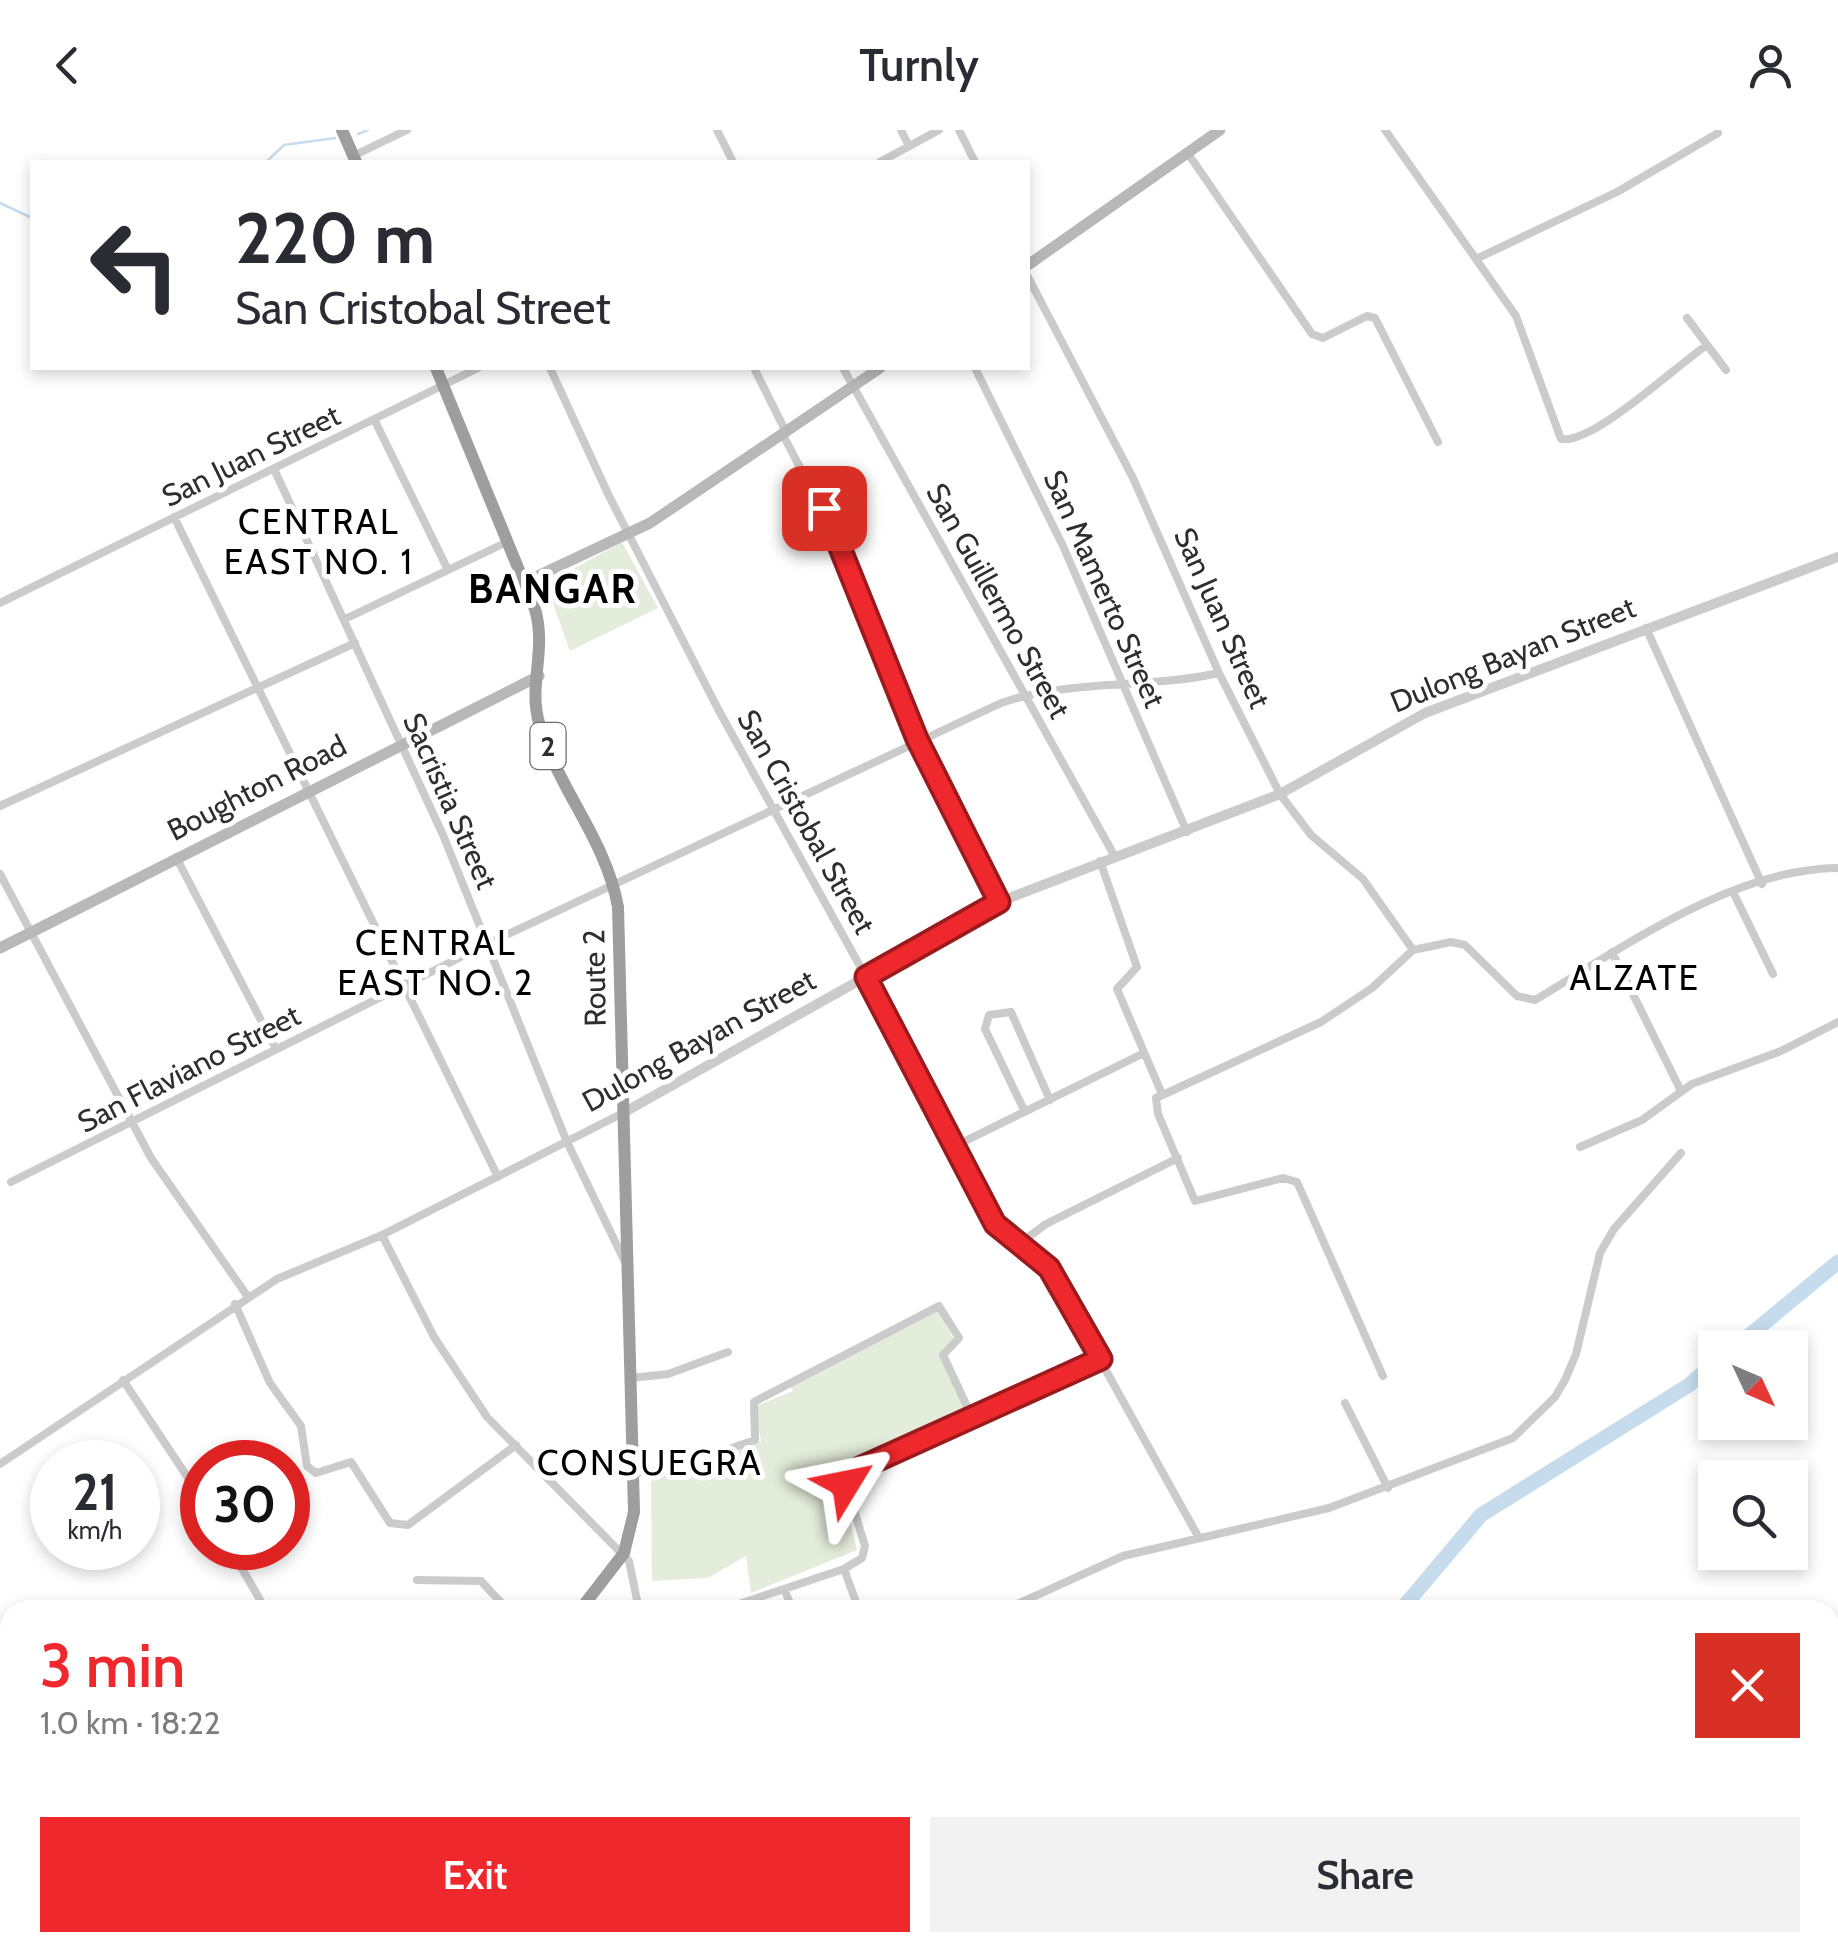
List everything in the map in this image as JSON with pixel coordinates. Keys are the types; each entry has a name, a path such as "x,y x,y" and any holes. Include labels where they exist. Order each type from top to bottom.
{"highway":[{"path":"342,130 354,159"},
{"name":"Route 2","path":"437,370 525,582 542,634 534,699 545,741 598,842 614,885 620,928 636,1474 632,1530 624,1553 588,1600"}],"main road":[{"path":"1030,264 1220,130"},
{"path":"525,582 628,535 877,370"},
{"name":"Boughton Road","path":"0,948 538,676"}],"street":[{"path":"354,159 407,130"},
{"path":"716,130 733,160"},
{"path":"901,130 909,146"},
{"path":"884,160 940,130"},
{"path":"959,130 974,160"},
{"path":"1385,130 1516,316 1535,359 1554,428 1564,441 1645,396 1707,345"},
{"path":"1478,258 1618,192 1718,133"},
{"path":"1187,152 1314,336 1323,338 1367,316 1375,318 1438,442"},
{"name":"San Juan Street","path":"1030,281 1133,478 1219,673 1280,794 1311,835 1363,879 1413,950"},
{"path":"1688,318 1726,370"},
{"name":"San Juan Street","path":"0,603 474,370"},
{"name":"San Cristobal Street","path":"551,370 628,535 995,1224 1049,1268 1199,1538"},
{"path":"755,370 847,557 917,739 999,902"},
{"name":"San Guillermo Street","path":"843,370 1114,855"},
{"name":"San Mamerto Street","path":"976,370 1062,546 1187,832"},
{"path":"374,421 448,570"},
{"name":"Sacristia Street","path":"274,469 489,943 568,1142 627,1265"},
{"path":"174,517 498,1178"},
{"path":"345,620 508,542"},
{"name":"Dulong Bayan Street","path":"0,1463 277,1279 382,1235 568,1142 999,902 1280,794 1410,719 1838,557"},
{"path":"1646,628 1762,884"},
{"path":"0,806 256,685 355,643"},
{"name":"San Flaviano Street","path":"11,1182 489,943 774,812 917,739 1024,696 1219,673"},
{"path":"176,858 276,1049"},
{"path":"1100,861 1136,967 1117,989 1162,1094"},
{"path":"1383,1376 1297,1182 1283,1178 1196,1202 1154,1103 1162,1094 1321,1022 1372,988 1413,950 1451,942 1465,945 1517,996 1535,1000 1670,920 1762,884 1838,868"},
{"path":"0,874 162,1178 214,1243 248,1297"},
{"path":"1734,894 1773,974"},
{"path":"1612,952 1681,1091"},
{"path":"1026,1112 985,1029 989,1015 1011,1012 1050,1100"},
{"path":"1580,1147 1642,1120 1681,1091 1780,1051 1838,1022"},
{"path":"953,1147 1144,1052"},
{"path":"1026,1600 1122,1556 1329,1508 1498,1446 1535,1419 1554,1397 1576,1354 1600,1254 1639,1197 1681,1153"},
{"path":"1020,1244 1046,1224 1178,1158"},
{"path":"382,1235 442,1350 487,1418 590,1524 624,1553 634,1571 638,1600"},
{"path":"235,1304 270,1383 301,1426 307,1466 316,1472 351,1462 390,1523 408,1525 516,1445"},
{"path":"636,1474 671,1469 755,1440 758,1436 751,1406 754,1402 940,1306 959,1338 943,1356 972,1417"},
{"path":"631,1378 668,1374 728,1352"},
{"path":"751,1600 844,1569 862,1558 865,1549 847,1480 860,1468 1101,1359"},
{"path":"123,1380 180,1466"},
{"path":"1345,1403 1388,1488"},
{"path":"844,1569 855,1600"},
{"path":"243,1570 260,1600"},
{"path":"417,1580 481,1581 499,1600"},
{"path":"784,1589 789,1600"}],"green space":[{"path":"622,542 658,608 570,651 546,584"},
{"path":"938,1309 955,1342 939,1356 968,1415 838,1470 857,1550 751,1593 746,1556 708,1578 652,1581 651,1478 761,1441 754,1407 793,1391 790,1386"}],"waterway":[{"path":"358,134 368,130"},
{"path":"268,160 284,145 335,138"},
{"path":"0,203 30,217"},
{"path":"1756,1330 1838,1262"},
{"path":"1409,1600 1481,1515 1698,1377"}],"district":[{"name":"CENTRAL EAST NO. 1","path":"319,542"},
{"name":"BANGAR","path":"553,589"},
{"name":"CENTRAL EAST NO. 2","path":"436,963"},
{"name":"ALZATE","path":"1635,978"},
{"name":"CONSUEGRA","path":"650,1463"}],"route":[{"path":"824,508 847,557 917,739 999,902 866,977 995,1224 1049,1268 1101,1359 860,1468 846,1484"}]}
